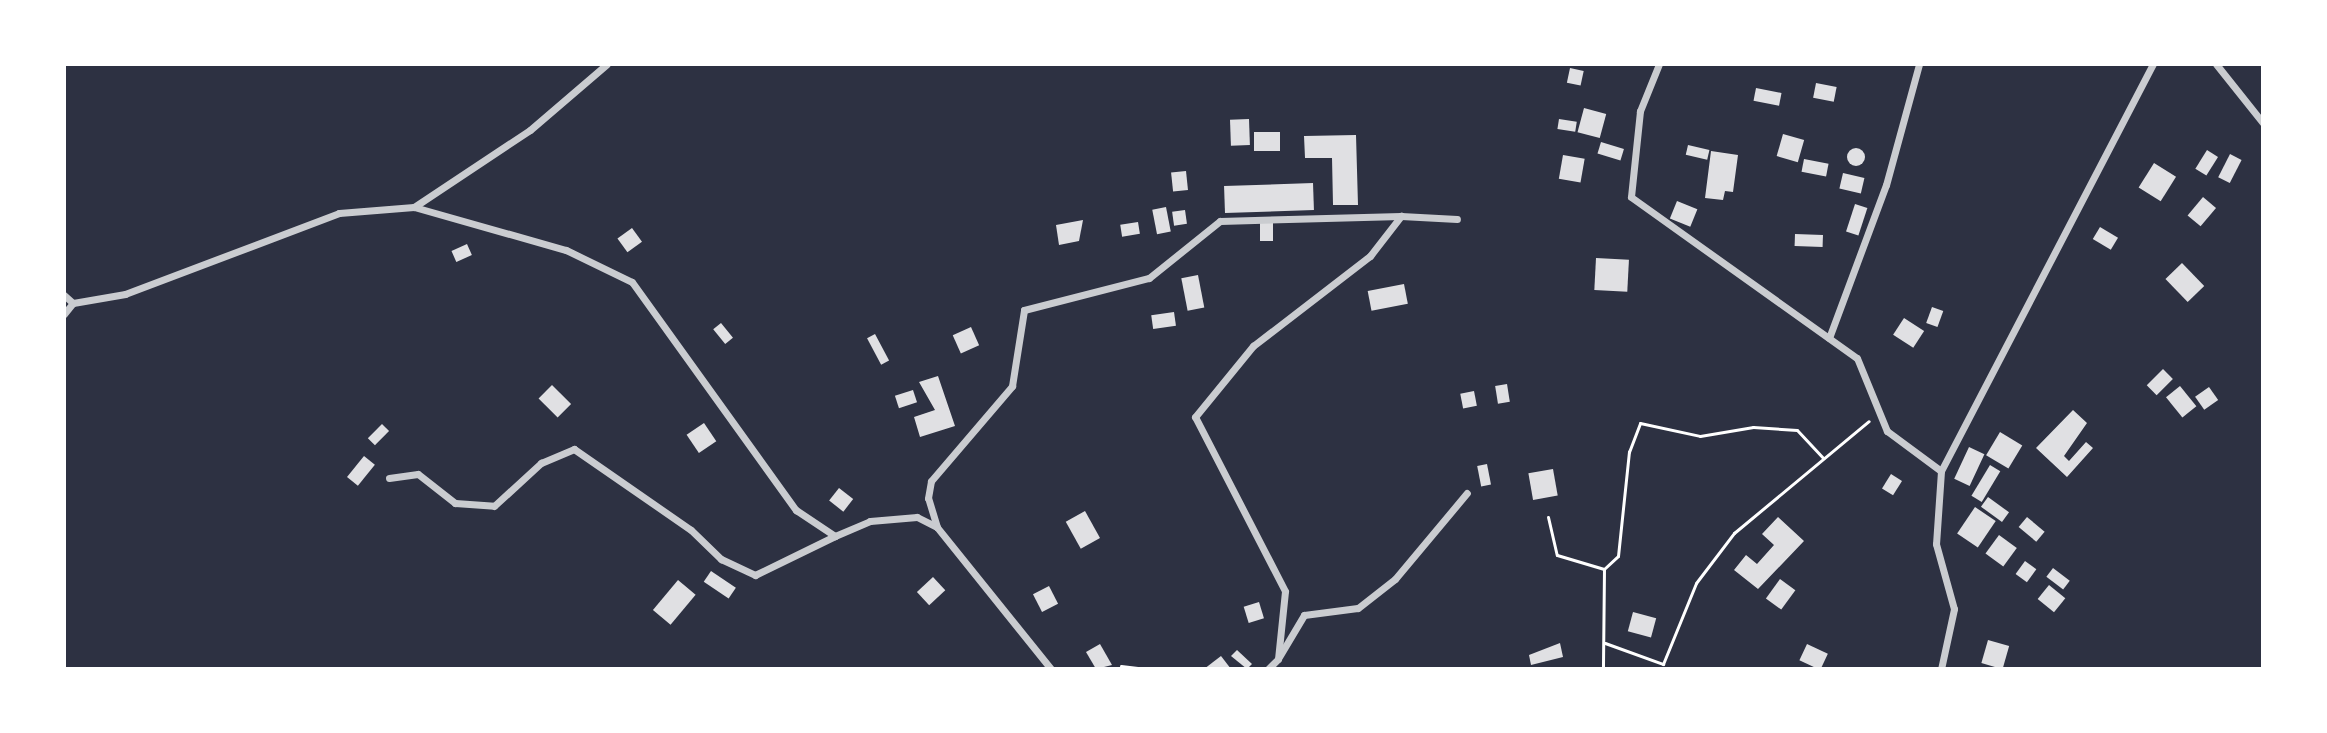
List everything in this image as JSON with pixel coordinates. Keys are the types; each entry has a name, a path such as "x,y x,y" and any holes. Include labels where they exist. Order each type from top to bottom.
{"street":[{"path":"414,207 530,130 607,64"},
{"path":"1659,64 1640,111 1631,197 1829,338 1870,376 1878,413 1887,431 1941,471"},
{"path":"1829,338 1886,185 1919,64"},
{"path":"1941,669 1954,609 1936,544 1941,471 2153,64"},
{"path":"2216,64 2263,123"},
{"path":"64,314 73,303 125,294 339,213 414,207 566,250 632,282 796,510 835,536"},
{"path":"937,527 931,481 1012,386 1019,371 1018,321 1033,303 1136,284 1207,229 1235,218 1401,216 1457,219"},
{"path":"1278,659 1285,591 1195,417 1253,346 1370,256 1401,216"},
{"path":"64,295 73,303"},
{"path":"389,478 418,474 455,503 494,506 541,463 574,449 691,530 721,559 755,575 870,521 917,517 937,527 1051,669"},
{"path":"1268,669 1278,659 1304,615 1358,608 1395,579 1467,493"}],"path":[{"path":"1605,643 1663,664 1696,583 1734,533 1878,413"},
{"path":"1603,669 1604,569 1618,556 1629,452 1640,423 1700,436 1753,427 1797,430 1823,458"},
{"path":"1548,517 1557,555 1604,569"},
{"path":"1121,666 1146,669"}],"building":[{"path":"1570,68 1584,71 1581,86 1567,83"},
{"path":"1816,83 1837,87 1834,102 1813,98"},
{"path":"1756,88 1782,93 1779,106 1754,101"},
{"path":"1584,108 1606,114 1600,138 1578,132"},
{"path":"1249,119 1250,145 1231,146 1230,120"},
{"path":"1559,119 1577,122 1575,132 1557,129"},
{"path":"1254,132 1280,132 1280,151 1254,151"},
{"path":"1783,134 1804,140 1798,162 1777,156"},
{"path":"1356,135 1358,205 1333,205 1332,158 1305,158 1304,136"},
{"path":"1601,142 1624,149 1620,160 1597,153"},
{"path":"1688,145 1709,150 1707,160 1686,155"},
{"path":"1856,148 1865,157 1856,166 1847,157"},
{"path":"2207,150 2218,157 2206,176 2195,169"},
{"path":"1711,151 1738,155 1733,192 1725,191 1723,200 1705,198"},
{"path":"2230,154 2242,160 2230,183 2218,177"},
{"path":"1563,155 1585,159 1580,182 1559,179"},
{"path":"1804,159 1829,164 1826,177 1802,172"},
{"path":"2154,163 2176,177 2161,201 2139,188"},
{"path":"1186,171 1188,190 1173,191 1171,173"},
{"path":"1843,173 1864,178 1861,194 1839,189"},
{"path":"1313,183 1314,210 1225,213 1224,186"},
{"path":"2203,197 2216,208 2201,226 2188,215"},
{"path":"1677,201 1697,209 1690,227 1670,219"},
{"path":"1855,204 1867,208 1858,236 1846,232"},
{"path":"1166,207 1171,232 1157,234 1152,210"},
{"path":"1185,210 1187,224 1174,226 1172,212"},
{"path":"1083,220 1079,241 1059,245 1056,225"},
{"path":"1138,222 1140,234 1122,237 1120,225"},
{"path":"1260,223 1273,223 1273,241 1260,241"},
{"path":"2100,227 2118,238 2111,250 2093,239"},
{"path":"632,228 642,242 627,252 617,239"},
{"path":"1795,234 1823,235 1823,247 1795,246"},
{"path":"467,244 472,255 456,262 451,251"},
{"path":"1596,258 1629,260 1627,292 1594,290"},
{"path":"2182,263 2204,286 2188,302 2165,279"},
{"path":"1198,275 1204,307 1188,311 1181,278"},
{"path":"1404,284 1408,304 1371,311 1368,291"},
{"path":"1932,307 1943,311 1937,327 1926,323"},
{"path":"1174,312 1176,326 1153,329 1151,315"},
{"path":"1904,318 1924,331 1913,348 1893,335"},
{"path":"721,323 733,338 725,344 713,329"},
{"path":"971,327 979,345 961,353 953,335"},
{"path":"875,334 889,360 881,365 867,338"},
{"path":"2163,369 2173,379 2157,395 2147,385"},
{"path":"938,376 955,426 920,437 914,417 935,410 919,382"},
{"path":"1507,384 1510,402 1498,404 1495,386"},
{"path":"552,385 571,404 558,418 539,398"},
{"path":"2180,386 2196,406 2182,418 2166,397"},
{"path":"2209,387 2218,400 2204,410 2195,397"},
{"path":"913,390 917,402 899,408 895,396"},
{"path":"1474,391 1477,406 1463,408 1460,394"},
{"path":"2073,410 2087,423 2064,456 2069,461 2086,442 2093,448 2067,477 2036,448"},
{"path":"704,423 716,441 699,453 687,435"},
{"path":"382,424 389,431 375,445 368,438"},
{"path":"2000,432 2022,445 2008,469 1986,455"},
{"path":"1969,447 1984,454 1970,486 1954,479"},
{"path":"364,456 375,465 358,486 347,477"},
{"path":"1487,464 1491,485 1481,487 1477,466"},
{"path":"1990,465 2000,471 1982,502 1971,496"},
{"path":"1553,469 1558,496 1533,500 1528,473"},
{"path":"1891,474 1902,481 1893,495 1882,488"},
{"path":"839,488 853,499 843,512 829,501"},
{"path":"1988,497 2009,512 2002,522 1981,507"},
{"path":"1975,507 1996,521 1978,548 1957,534"},
{"path":"1085,511 1100,538 1081,549 1066,522"},
{"path":"1778,517 1804,541 1758,589 1734,570 1746,555 1757,564 1774,545 1762,534"},
{"path":"2027,517 2045,532 2036,542 2019,527"},
{"path":"1999,535 2017,548 2003,567 1985,554"},
{"path":"2025,561 2036,569 2027,582 2016,574"},
{"path":"2053,568 2070,581 2063,589 2046,577"},
{"path":"711,571 736,588 729,599 704,582"},
{"path":"933,577 945,590 929,605 917,592"},
{"path":"1780,579 1795,590 1781,610 1766,598"},
{"path":"678,580 696,595 671,625 653,610"},
{"path":"2049,585 2065,598 2054,612 2038,599"},
{"path":"1049,586 1058,604 1042,612 1033,594"},
{"path":"1259,602 1264,618 1249,623 1244,607"},
{"path":"1633,612 1656,618 1651,638 1628,631"},
{"path":"1988,640 2009,646 2003,669 1981,663"},
{"path":"1560,643 1563,657 1531,665 1529,655"},
{"path":"1100,644 1112,665 1096,669 1086,652"},
{"path":"1807,644 1828,654 1821,669 1799,660"},
{"path":"1237,650 1252,664 1247,669 1231,656"},
{"path":"1221,656 1231,669 1204,669"}]}
